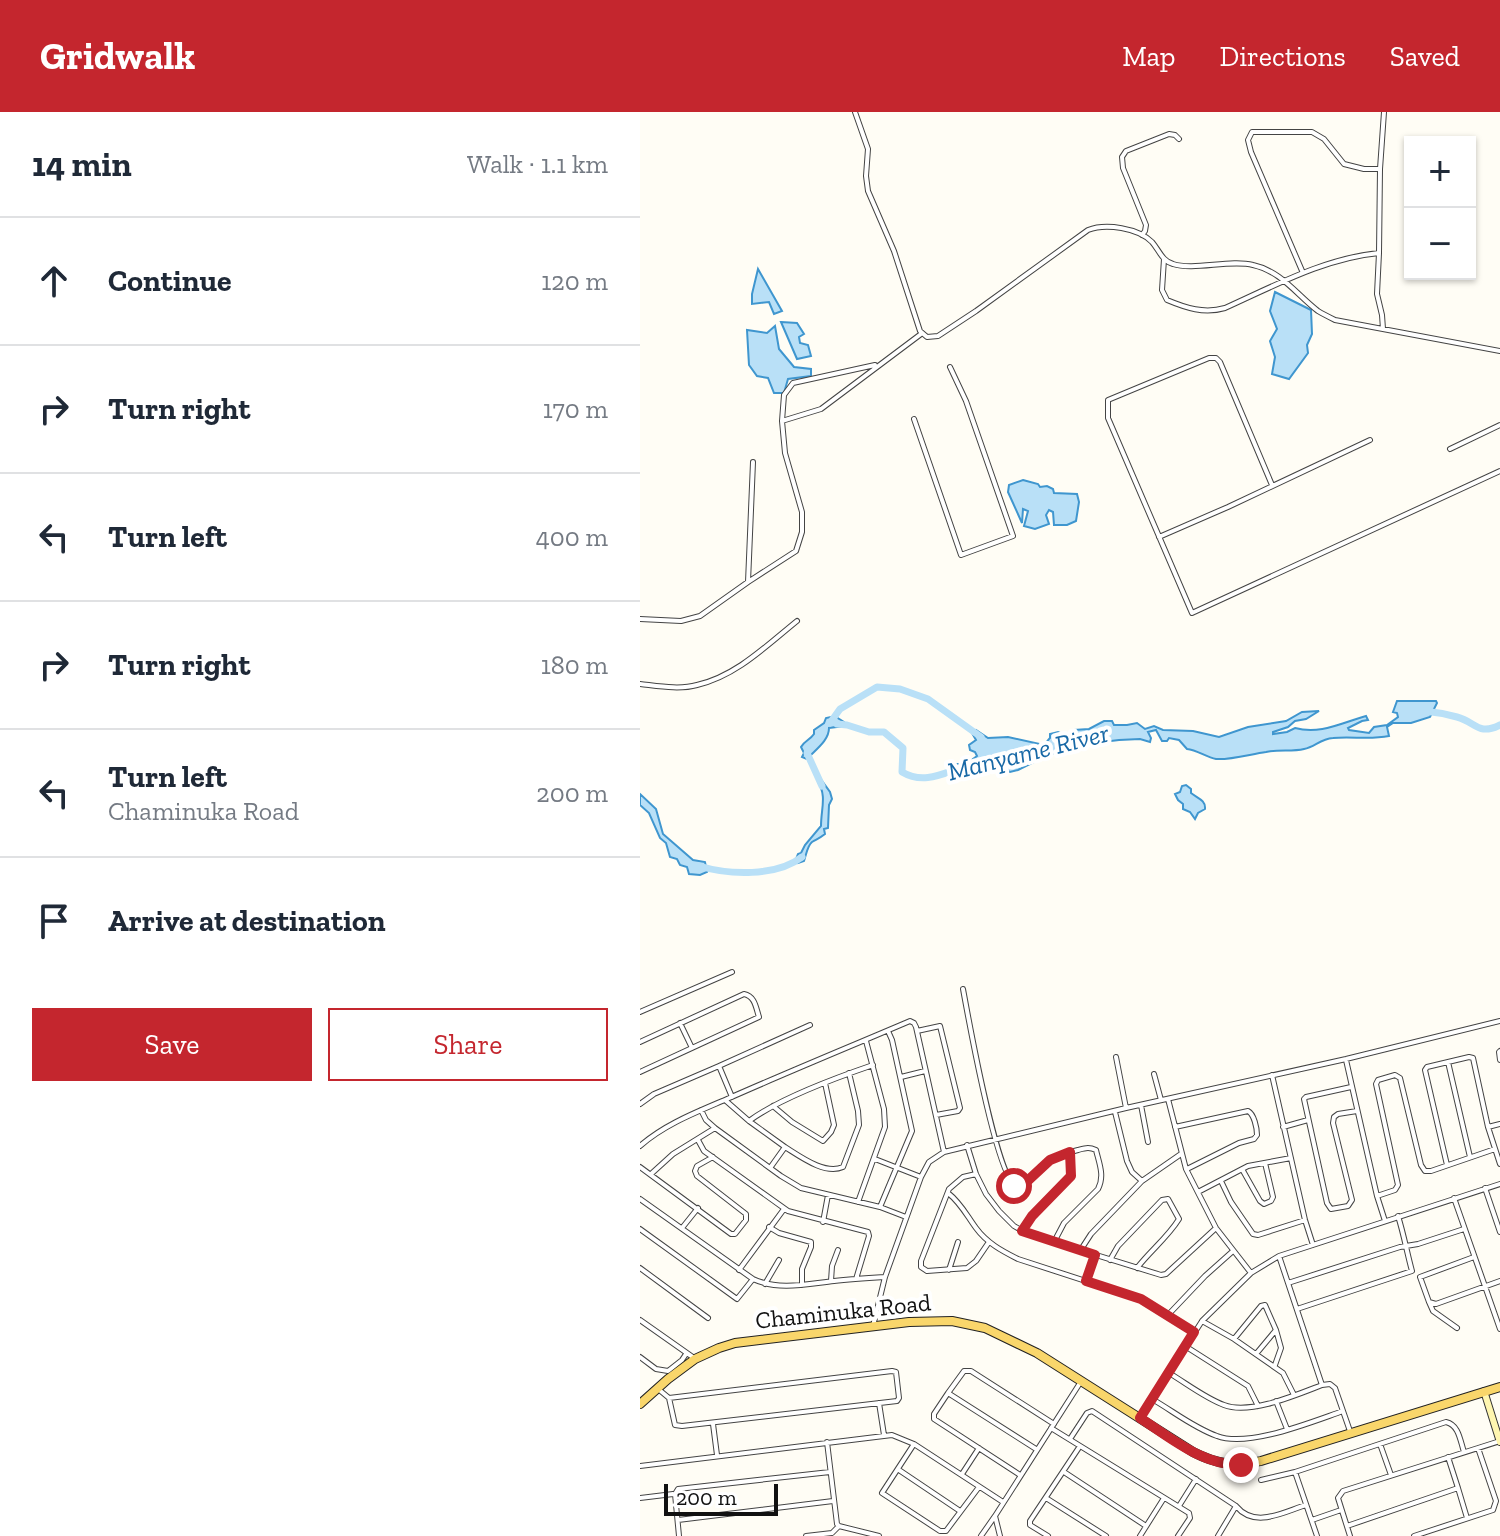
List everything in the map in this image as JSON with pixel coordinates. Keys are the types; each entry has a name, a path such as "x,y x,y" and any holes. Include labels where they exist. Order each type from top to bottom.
{"main road":[{"name":"Chaminuka Road","path":"640,1404 690,1356 735,1343 938,1320 977,1325 997,1332 1037,1353 1203,1457 1232,1465 1261,1461 1500,1387"}],"street":[{"path":"855,112 868,149 868,191 894,251 921,334 930,338 938,336 1032,272 1088,230 1108,226 1142,235 1154,244 1164,259 1175,265 1250,264 1264,268 1285,281 1318,311 1335,320 1500,351"},
{"path":"1383,329 1377,294 1384,112"},
{"path":"1303,273 1251,152 1248,140 1252,132 1312,132 1324,139 1344,164 1380,169"},
{"path":"1142,235 1146,225 1123,168 1122,157 1126,151 1169,134 1179,139"},
{"path":"1164,259 1162,290 1167,300 1204,311 1225,308 1303,273 1362,254 1379,253"},
{"path":"782,421 821,409 921,334"},
{"path":"1272,485 1216,358 1209,358 1108,400 1108,418 1192,613 1500,471"},
{"path":"640,619 681,621 700,616 796,551 802,532 802,512 785,453 782,421 784,395 793,383 878,365"},
{"path":"914,419 961,555 1013,536 966,401 950,367"},
{"path":"1450,449 1500,425"},
{"path":"1159,537 1370,440"},
{"path":"748,582 753,462"},
{"path":"640,684 696,686 722,676 743,664 797,621"},
{"path":"640,1012 732,972"},
{"path":"963,989 987,1109 1004,1169 1013,1185 1022,1186 1050,1160 1070,1152 1094,1148 1102,1179 1098,1189 1061,1227 1054,1242"},
{"path":"640,1042 744,994 754,1001 759,1017 640,1072"},
{"path":"640,1146 655,1132 701,1110 910,1021 917,1031 944,1152"},
{"path":"873,1326 885,1277 921,1177 929,1162 944,1152 1500,1021"},
{"path":"680,1023 692,1048"},
{"path":"640,1104 654,1094 810,1025"},
{"path":"917,1031 940,1026 960,1108 936,1115"},
{"path":"880,1207 912,1131 888,1031"},
{"path":"858,1202 885,1122 866,1041"},
{"path":"1500,1051 1500,1060"},
{"path":"1116,1057 1126,1108"},
{"path":"1447,1165 1425,1070 1469,1057 1473,1058 1488,1127 1500,1164"},
{"path":"1346,1059 1385,1221"},
{"path":"1448,1062 1470,1157"},
{"path":"749,1121 773,1106 873,1065"},
{"path":"719,1066 732,1097"},
{"path":"901,1077 925,1071"},
{"path":"725,1100 749,1121 808,1162 839,1170 843,1167 859,1125 849,1073"},
{"path":"1154,1074 1161,1100"},
{"path":"1272,1075 1313,1245"},
{"path":"1377,1196 1395,1190 1398,1185 1376,1084 1378,1080 1395,1075 1400,1078 1423,1169 1428,1171 1495,1149"},
{"path":"773,1106 823,1141 834,1125 825,1083"},
{"path":"1351,1087 1305,1098 1304,1102 1327,1203 1334,1210 1348,1206 1352,1200 1333,1120 1338,1114 1357,1111"},
{"path":"1168,1099 1186,1169 1216,1228 1251,1273"},
{"path":"1141,1105 1148,1142"},
{"path":"701,1110 715,1128 801,1188 880,1207 906,1217"},
{"path":"1175,1127 1248,1111 1252,1114 1258,1133 1254,1139 1186,1169"},
{"path":"1115,1112 1127,1161 1132,1172 1142,1181"},
{"path":"1283,1127 1308,1120"},
{"path":"1488,1127 1500,1124"},
{"path":"651,1174 673,1154 715,1128"},
{"path":"698,1140 704,1151 793,1214 869,1233 856,1279"},
{"path":"967,1145 976,1174 999,1211 1022,1231 1080,1251 1163,1275 1216,1228"},
{"path":"770,1168 785,1147"},
{"path":"1022,1231 1032,1216 1071,1176 1070,1152"},
{"path":"1080,1251 1091,1234 1142,1181 1181,1154"},
{"path":"640,1167 737,1234 747,1217 743,1211 697,1176 695,1171 697,1166 713,1157"},
{"path":"874,1158 921,1177"},
{"path":"1198,1192 1242,1169 1291,1158"},
{"path":"1242,1169 1260,1201 1267,1203 1273,1197 1265,1163"},
{"path":"976,1174 963,1177 948,1193 921,1264 924,1270 970,1267 989,1242"},
{"path":"1221,1181 1253,1234 1305,1220"},
{"path":"1140,1418 1202,1321 1251,1273 1279,1256 1500,1184"},
{"path":"1485,1188 1498,1218 1500,1232"},
{"path":"948,1193 989,1242 1018,1259 1141,1299 1194,1332"},
{"path":"823,1222 828,1195"},
{"path":"1454,1198 1500,1329"},
{"path":"640,1199 739,1270 765,1284 802,1285 885,1277"},
{"path":"1110,1260 1118,1246 1162,1200 1168,1199 1179,1217 1177,1222 1137,1269"},
{"path":"682,1229 698,1208"},
{"path":"739,1270 784,1209"},
{"path":"1297,1309 1412,1271 1398,1216"},
{"path":"769,1227 811,1242 802,1269 802,1285"},
{"path":"640,1229 737,1299 753,1279"},
{"path":"1288,1283 1464,1229"},
{"path":"949,1270 958,1242"},
{"path":"831,1281 838,1250"},
{"path":"1168,1315 1233,1251"},
{"path":"1086,1281 1095,1255"},
{"path":"1279,1256 1322,1385"},
{"path":"1457,1328 1433,1311 1420,1277 1474,1257"},
{"path":"765,1284 779,1260"},
{"path":"640,1268 708,1318"},
{"path":"1429,1302 1436,1304 1500,1281"},
{"path":"1234,1339 1265,1305 1281,1348 1275,1366"},
{"path":"640,1320 690,1356 668,1371 656,1369 640,1357"},
{"path":"1202,1321 1275,1366 1283,1373 1294,1395"},
{"path":"1256,1354 1276,1330"},
{"path":"1185,1346 1248,1386 1258,1406"},
{"path":"1020,1475 934,1419 934,1414 964,1371 971,1371 1080,1446 1189,1513 1190,1518 1178,1536"},
{"path":"657,1388 669,1398 675,1425 682,1426 897,1401 899,1398 896,1372 669,1398"},
{"path":"1169,1373 1222,1405 1236,1408 1258,1406 1330,1384 1335,1388 1351,1434"},
{"path":"981,1536 1081,1381"},
{"path":"1350,1536 1338,1498 1343,1491 1500,1442 1484,1391"},
{"path":"948,1393 1036,1449"},
{"path":"1151,1398 1218,1437 1234,1440 1287,1429 1343,1411"},
{"path":"1276,1400 1287,1429"},
{"path":"879,1403 884,1435"},
{"path":"1070,1439 1087,1413 1092,1411 1252,1518 1261,1519 1306,1505"},
{"path":"1261,1480 1295,1472 1446,1422 1456,1427 1464,1452"},
{"path":"713,1424 717,1455"},
{"path":"640,1466 892,1435 914,1444 1003,1502"},
{"path":"827,1442 837,1524 879,1536"},
{"path":"914,1444 882,1493 940,1531 946,1531 979,1487"},
{"path":"1380,1444 1391,1475"},
{"path":"1048,1536 1030,1525 1030,1521 1080,1446"},
{"path":"962,1474 979,1448"},
{"path":"1414,1536 1493,1510 1496,1501 1478,1448"},
{"path":"1448,1457 1467,1518"},
{"path":"899,1470 960,1511"},
{"path":"679,1536 675,1494 678,1489 830,1472"},
{"path":"1064,1472 1146,1526"},
{"path":"1295,1472 1316,1536"},
{"path":"1179,1506 1196,1479"},
{"path":"1347,1526 1458,1488"},
{"path":"640,1498 675,1494"},
{"path":"1046,1498 1106,1536"},
{"path":"1140,1536 1164,1498"},
{"path":"678,1520 833,1501"},
{"path":"1218,1536 1236,1506"},
{"path":"1312,1520 1341,1510"},
{"path":"995,1516 1000,1536"},
{"path":"806,1536 832,1533 839,1526"}],"water":[{"path":"758,269 782,311 774,314 769,302 752,304"},
{"path":"1275,292 1311,310 1312,334 1307,345 1308,353 1289,379 1272,374 1275,357 1270,341 1277,329 1270,311"},
{"path":"781,322 797,323 804,334 799,337 800,343 808,345 811,356 797,359"},
{"path":"775,326 779,349 794,367 811,369 811,376 788,379 784,393 774,393 768,378 757,376 749,365 747,330 767,333"},
{"path":"1023,480 1040,487 1047,486 1054,493 1077,494 1076,521 1054,525 1053,512 1049,510 1046,515 1049,524 1035,529 1024,526 1028,511 1023,509 1022,523 1008,492 1009,485"},
{"path":"1397,701 1437,703 1430,717 1411,723 1393,723 1387,727 1389,736 1328,739 1299,750 1216,759 1187,749 1179,740 1169,738 1162,741 1156,730 1148,732 1150,742 1119,740 1086,744 1078,750 1051,754 1037,751 1038,760 1010,772 995,763 956,774 952,774 950,769 954,764 966,764 977,756 969,745 976,740 972,733 976,730 988,738 1008,737 1044,745 1050,734 1071,735 1074,730 1089,729 1104,721 1112,721 1114,725 1137,723 1145,729 1154,726 1163,730 1193,731 1219,737 1248,727 1286,721 1302,712 1319,711 1273,734 1295,728 1322,729 1366,716 1368,720 1348,728 1369,733 1374,727 1387,725 1398,717 1393,712"},
{"path":"836,717 844,722 844,726 829,728 821,745 807,759 802,757 801,747 814,734 814,730 826,718"},
{"path":"820,778 832,799 828,828 824,829 825,834 810,844 804,861 798,863 798,854 821,826 823,798 818,782"},
{"path":"1186,785 1205,806 1195,819 1183,809 1175,794"},
{"path":"640,794 656,809 663,834 693,860 705,862 707,872 689,874 687,867 670,857 666,843 660,838 649,813 640,805"}],"waterway":[{"path":"830,723 840,709 877,687 900,689 928,699 981,737"},
{"name":"Manyame River","path":"1424,711 1457,717 1482,729 1500,725"},
{"name":"Manyame River","path":"837,724 869,732 884,732 903,748 902,772 909,776 931,777 960,768"},
{"name":"Manyame River","path":"808,750 822,786"},
{"name":"Manyame River","path":"699,866 724,871 766,871 802,857"}],"route":[{"path":"1014,1186 1022,1186 1050,1160 1070,1152 1071,1176 1032,1216 1022,1231 1095,1255 1086,1281 1141,1299 1194,1332 1140,1418 1213,1462 1241,1465"}]}
